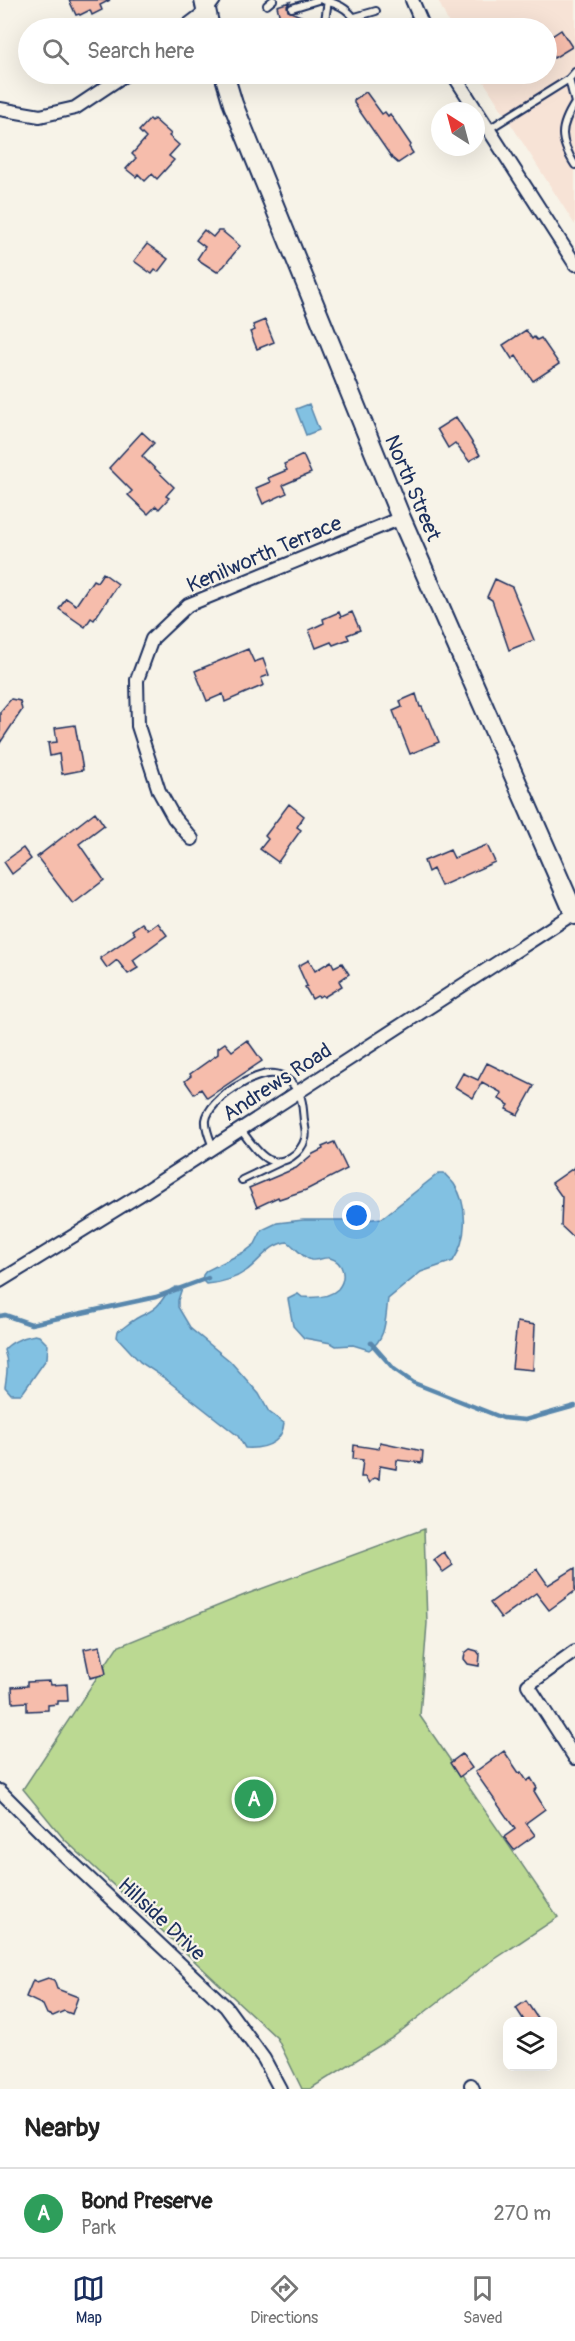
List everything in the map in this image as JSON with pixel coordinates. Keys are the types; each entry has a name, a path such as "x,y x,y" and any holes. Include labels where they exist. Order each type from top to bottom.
{"main road":[{"name":"North Street","path":"227,84 237,115 401,518 574,914"}],"street":[{"path":"412,0 420,18"},
{"path":"0,110 40,116 75,108 111,84"},
{"path":"460,84 575,264"},
{"name":"Kenilworth Terrace","path":"192,839 174,818 159,791 138,726 137,680 152,639 188,605 401,518"},
{"name":"Andrews Road","path":"0,1281 213,1147 574,914"},
{"path":"575,1652 528,1685 575,1758"},
{"name":"Hillside Drive","path":"0,1791 60,1851 226,2007 264,2059 280,2089"}],"lane":[{"path":"267,5 273,0"},
{"path":"324,0 324,18"},
{"path":"292,8 324,0 346,9 355,17 376,11"},
{"path":"489,129 575,72"},
{"path":"569,78 575,103 564,120 561,132 575,165"},
{"path":"213,1147 207,1129 208,1114 215,1104 242,1083 256,1076 276,1074 285,1078 299,1091 306,1132 305,1142 290,1158 242,1180"},
{"path":"240,1129 268,1160 280,1162"}],"shaded area":[{"path":"438,0 575,0 575,225 485,84 557,84 557,18 446,18"}],"green space":[{"path":"424,1529 427,1623 420,1716 558,1917 480,1969 392,2038 310,2089 302,2089 277,2038 64,1839 23,1789 117,1647 247,1594"}],"water":[{"path":"309,404 319,430 306,435 296,409"},
{"path":"439,1173 444,1173 454,1184 462,1202 464,1223 458,1253 453,1261 421,1272 388,1299 382,1334 369,1350 353,1345 336,1346 304,1338 293,1326 288,1299 298,1294 302,1297 326,1296 338,1289 343,1280 343,1271 335,1260 330,1258 308,1259 288,1242 270,1249 251,1267 237,1276 206,1284 202,1280 206,1271 246,1251 255,1244 262,1230 277,1223 382,1218"},
{"path":"176,1287 182,1288 178,1307 191,1329 230,1361 259,1394 269,1412 284,1423 280,1436 271,1444 245,1448 238,1436 163,1377 140,1362 117,1337 118,1331 153,1309 168,1292"},
{"path":"35,1335 48,1345 47,1358 21,1394 11,1394 5,1387 7,1364 4,1350 18,1340"}],"building":[{"path":"69,0 110,0 100,5 102,10 92,15 90,10 76,15"},
{"path":"290,2 287,6 288,11 304,18 280,18 277,6"},
{"path":"561,30 572,47 557,56 557,33"},
{"path":"366,92 382,114 385,112 388,116 390,114 411,145 409,147 413,153 398,163 392,158 354,103 354,100"},
{"path":"150,119 152,121 154,119 171,134 169,136 179,145 169,156 174,160 157,179 152,174 145,181 138,174 136,177 126,169 136,158 132,154 146,138 139,131"},
{"path":"204,230 213,237 218,231 222,231 240,246 217,272 197,259 205,247 196,240"},
{"path":"147,244 168,259 158,272 155,270 152,274 134,261"},
{"path":"265,320 274,342 257,349 250,332 255,330 253,325"},
{"path":"526,330 532,339 541,338 559,364 533,381 516,356 512,359 503,345"},
{"path":"456,417 480,455 469,461 455,443 448,448 437,429"},
{"path":"142,432 154,443 142,456 174,487 166,496 169,498 159,509 156,506 148,514 128,495 132,491 109,468"},
{"path":"303,455 311,473 283,485 287,493 263,504 256,488 270,482 268,478 287,470 284,464"},
{"path":"103,573 118,584 94,620 91,618 85,627 59,609 66,598 76,605 93,580 97,582"},
{"path":"495,579 512,587 534,640 509,650 492,600 487,597"},
{"path":"339,612 341,617 352,612 360,630 347,635 349,639 333,645 331,642 316,648 309,630 324,623 323,619"},
{"path":"248,649 254,662 263,659 269,675 261,678 264,685 225,702 223,694 207,701 195,671"},
{"path":"416,694 420,707 429,718 439,742 410,754 393,711 402,707 400,701"},
{"path":"11,699 20,701 22,710 0,743 0,712"},
{"path":"75,725 83,770 62,774 59,754 50,756 48,743 57,742 55,728"},
{"path":"289,804 304,816 297,827 301,830 278,862 260,849 268,839 265,836"},
{"path":"95,812 104,825 79,844 104,880 73,904 37,857"},
{"path":"487,845 495,862 441,886 433,869 428,872 424,861 450,850 454,858"},
{"path":"23,848 31,859 12,874 4,862"},
{"path":"142,923 148,930 158,923 167,935 133,960 138,968 128,974 117,960 107,968 100,958 135,934 132,930"},
{"path":"309,960 315,971 331,961 334,967 342,963 349,974 339,981 342,986 324,997 322,995 312,999 298,966"},
{"path":"247,1040 262,1061 207,1098 201,1089 194,1094 185,1081 191,1076 190,1074 218,1054 218,1048 225,1043 232,1051"},
{"path":"487,1063 534,1086 518,1115 506,1109 509,1105 499,1099 502,1093 482,1082 473,1098 455,1087 463,1073 478,1080"},
{"path":"334,1142 347,1169 306,1190 279,1199 278,1197 257,1207 249,1188 296,1168 323,1149 322,1147"},
{"path":"575,1167 575,1239 561,1226 562,1197 552,1183"},
{"path":"517,1322 535,1325 533,1370 512,1368"},
{"path":"380,1442 423,1451 422,1463 397,1460 396,1469 380,1466 379,1479 374,1478 369,1483 365,1477 361,1477 363,1460 353,1459 354,1445 379,1449"},
{"path":"444,1552 453,1565 443,1572 434,1560"},
{"path":"575,1568 575,1591 549,1610 536,1593 501,1618 490,1603 537,1569 548,1585"},
{"path":"100,1646 106,1674 90,1678 84,1649"},
{"path":"470,1649 477,1651 480,1655 479,1666 468,1664 464,1659 465,1653"},
{"path":"50,1681 51,1685 67,1684 68,1701 58,1701 58,1704 48,1705 48,1710 27,1711 27,1702 13,1703 12,1687 27,1686 27,1682"},
{"path":"504,1751 527,1781 531,1778 537,1788 534,1791 545,1809 526,1823 535,1835 514,1850 504,1837 515,1829 475,1772"},
{"path":"462,1754 472,1768 459,1777 450,1763"},
{"path":"48,1978 54,1980 57,1989 78,1997 72,2014 64,2011 53,2016 47,2014 43,2005 26,1997 33,1980 37,1982"},
{"path":"526,2001 537,2017 522,2017 516,2008"}],"waterway":[{"path":"0,1316 5,1315 31,1324 156,1297 208,1278"},
{"path":"371,1343 394,1369 414,1383 503,1418 525,1420 575,1406"}],"place":[{"name":"Bond Preserve","path":"254,1799"}]}
